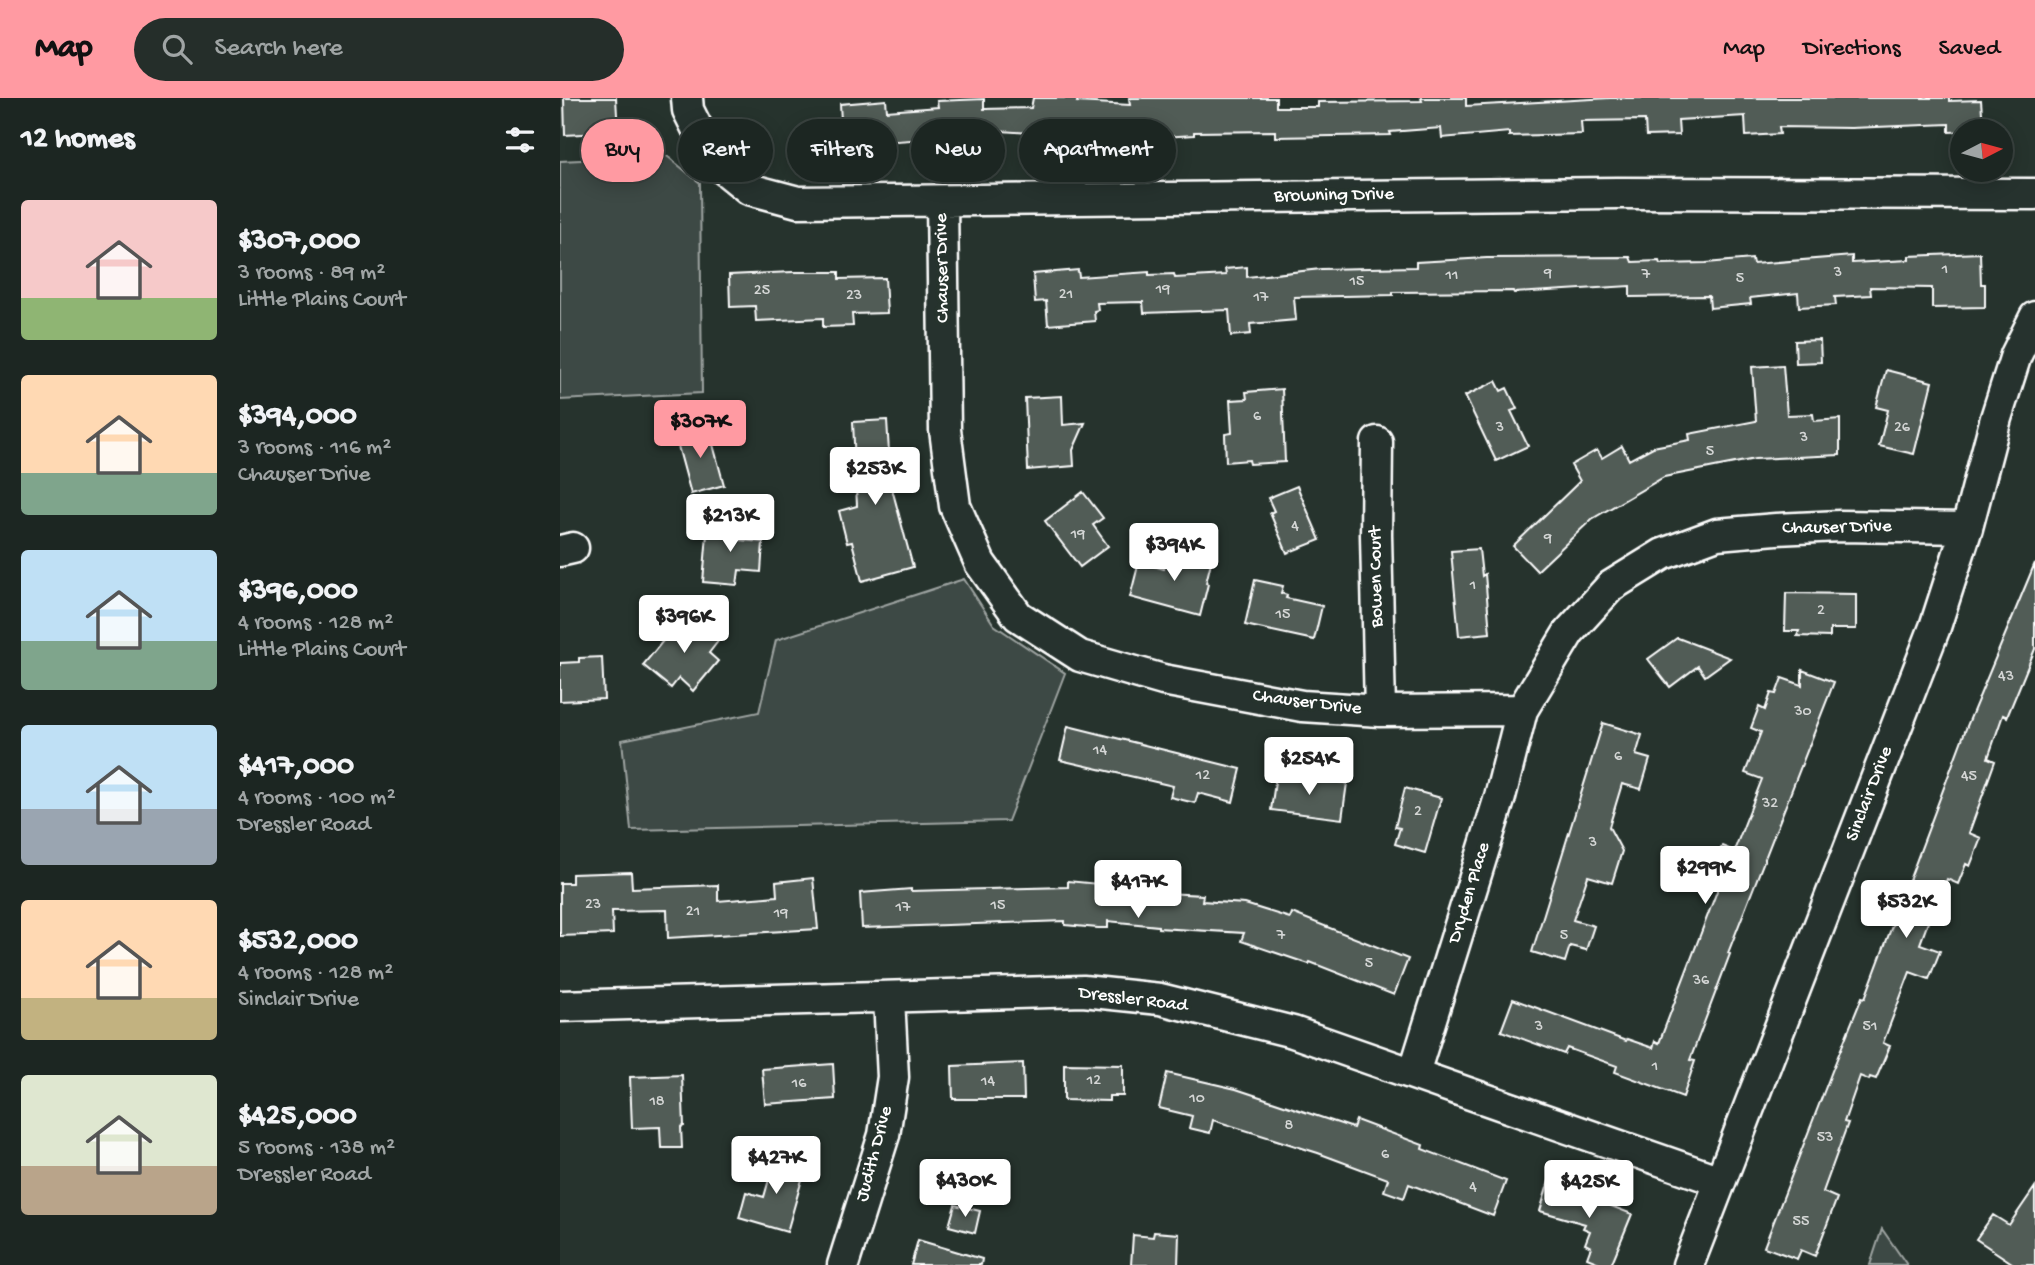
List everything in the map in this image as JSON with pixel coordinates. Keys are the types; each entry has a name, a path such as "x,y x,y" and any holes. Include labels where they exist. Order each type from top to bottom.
{"street":[{"name":"Browning Drive","path":"687,98 688,110 713,160 748,189 798,202 1618,193 2035,194"},
{"name":"Chauser Drive","path":"942,201 945,430 955,506 980,563 1018,616 1080,656 1163,680 1302,706 1380,711 1522,710 1569,632 1611,586 1663,554 1717,534 1840,526 1967,528"},
{"name":"Sinclair Drive","path":"1688,1265 1935,627 1967,528 2016,355 2035,317"},
{"name":"Bowen Court","path":"1377,442 1380,711"},
{"name":"Dryden Place","path":"1414,1073 1500,797 1522,710"},
{"name":"Dressler Road","path":"560,1006 1083,991 1160,999 1293,1032 1720,1181"},
{"name":"Judith Drive","path":"843,1265 884,1135 893,1077 889,998"}],"shaded area":[{"path":"664,156 678,165 678,182 700,183 702,393 560,400 560,161 581,160 581,182 664,182"},
{"path":"964,579 994,625 1065,673 1008,821 631,830 622,740 759,712 776,640"},
{"path":"1882,1229 1907,1265 1870,1265"}],"building":[{"path":"564,98 616,98 617,119 581,119 581,134 565,135"},
{"path":"1033,98 1078,98 1077,102 1130,105 1129,98 1276,98 1276,107 1318,107 1318,102 1422,101 1421,98 1466,98 1466,106 1610,98 1949,98 1949,101 1981,100 1982,119 1950,119 1950,132 1949,124 1851,128 1779,127 1780,134 1746,136 1745,116 1678,120 1679,135 1646,136 1645,120 1581,121 1582,134 1509,136 1509,132 1442,138 1441,128 1390,132 1391,135 1275,137 1275,131 1194,132 1194,135 1176,136 1176,119 1019,119 1019,132 1005,131 1005,119 911,119 911,140 897,141 897,119 841,119 840,104 886,100 887,111 938,107 937,101 984,99 984,109 1031,108"},
{"path":"1980,253 1981,284 1985,284 1985,307 1932,308 1932,288 1870,287 1871,295 1835,297 1836,305 1799,307 1798,293 1750,298 1751,304 1710,308 1709,296 1630,297 1630,286 1514,293 1393,292 1393,295 1294,297 1296,320 1250,324 1251,334 1231,336 1229,310 1144,313 1143,302 1097,303 1095,321 1048,325 1046,301 1035,302 1033,274 1078,270 1079,277 1149,272 1149,275 1174,274 1175,278 1226,275 1225,269 1247,267 1247,277 1321,269 1416,267 1416,262 1487,258 1630,257 1632,262 1659,261 1660,264 1752,259 1753,264 1852,256 1852,263 1909,260 1909,256"},
{"path":"839,272 839,279 885,278 887,313 852,314 853,326 823,327 823,318 756,321 755,306 730,307 729,275"},
{"path":"1820,340 1821,362 1796,363 1795,341"},
{"path":"1783,365 1787,415 1813,414 1814,421 1840,419 1840,455 1755,459 1664,477 1592,519 1537,571 1513,546 1580,481 1571,465 1597,450 1602,458 1622,446 1629,460 1653,447 1690,440 1689,434 1756,421 1752,367"},
{"path":"1886,370 1932,382 1914,454 1879,446 1888,410 1876,407"},
{"path":"1496,381 1501,391 1507,388 1517,409 1511,411 1528,446 1496,461 1465,396"},
{"path":"1282,389 1285,462 1226,462 1225,434 1232,433 1230,400 1247,399 1246,392"},
{"path":"1062,396 1063,425 1085,423 1073,450 1074,466 1028,470 1025,398"},
{"path":"887,420 891,485 913,567 862,581 852,542 847,543 839,511 857,506 853,422"},
{"path":"708,426 724,485 691,494 675,435"},
{"path":"1297,486 1320,540 1287,553 1270,513 1274,511 1268,498"},
{"path":"1083,492 1103,518 1093,525 1108,546 1080,567 1045,521"},
{"path":"708,522 742,524 741,540 763,542 761,572 739,570 737,585 703,582"},
{"path":"1479,549 1482,576 1485,574 1490,633 1459,636 1451,551"},
{"path":"1169,550 1211,562 1200,616 1130,597 1139,562 1164,569"},
{"path":"2035,563 2035,649 2007,717 2003,715 1988,758 1995,761 1969,833 1981,838 1970,866 1966,864 1958,884 1947,879 1920,944 1940,951 1929,979 1910,972 1883,1043 1890,1046 1876,1079 1870,1077 1869,1080 1860,1076 1844,1122 1848,1123 1823,1192 1837,1198 1815,1256 1801,1250 1797,1259 1764,1247 1862,997 1865,998 1967,726"},
{"path":"1255,580 1283,586 1281,593 1287,595 1286,598 1322,606 1314,640 1245,625"},
{"path":"1786,593 1856,594 1856,629 1830,629 1830,637 1797,636 1799,631 1785,631"},
{"path":"686,613 719,640 709,653 718,661 693,691 679,678 671,688 643,665"},
{"path":"1677,638 1730,658 1705,676 1698,666 1670,687 1648,659"},
{"path":"602,657 604,699 560,701 560,663 579,662 579,658"},
{"path":"1802,670 1834,682 1728,953 1730,954 1690,1060 1695,1061 1683,1097 1615,1072 1617,1066 1567,1048 1564,1054 1501,1031 1513,999 1626,1041 1627,1039 1653,1048 1655,1041 1659,1043 1720,883 1709,878 1722,846 1734,851 1762,779 1745,773 1761,732 1751,728 1759,707 1765,710 1771,693 1776,694 1782,678 1802,685"},
{"path":"1603,723 1642,735 1636,755 1650,759 1641,789 1622,784 1609,827 1622,851 1612,883 1588,876 1573,920 1594,926 1586,950 1570,946 1565,962 1532,952"},
{"path":"1068,726 1241,769 1233,802 1198,793 1195,803 1170,797 1173,786 1060,760"},
{"path":"1276,775 1347,783 1342,819 1271,810"},
{"path":"1405,788 1441,798 1425,853 1395,844 1400,828 1395,827"},
{"path":"631,872 632,888 718,885 718,901 777,896 776,882 813,878 818,929 668,938 667,910 612,911 613,934 560,936 560,883 572,883 572,874"},
{"path":"1099,872 1128,875 1127,891 1203,895 1202,901 1245,904 1290,918 1292,913 1408,959 1394,995 1310,962 1309,964 1241,941 1244,933 1158,928 1108,921 1108,928 1065,925 1065,921 862,928 860,893 911,889 1068,887 1068,881 1098,884"},
{"path":"1023,1063 1024,1099 953,1099 952,1066"},
{"path":"833,1064 835,1099 765,1104 762,1069"},
{"path":"1064,1064 1123,1065 1123,1096 1109,1096 1109,1101 1064,1100"},
{"path":"1167,1073 1236,1089 1353,1128 1356,1120 1506,1181 1493,1216 1409,1184 1404,1198 1384,1191 1388,1179 1318,1153 1213,1120 1210,1133 1189,1128 1192,1116 1159,1108"},
{"path":"682,1075 682,1148 661,1148 660,1127 632,1128 630,1077"},
{"path":"776,1155 807,1162 787,1232 739,1218 746,1192 764,1197"},
{"path":"1549,1181 1632,1214 1611,1265 1587,1258 1591,1247 1585,1244 1590,1231 1583,1228 1585,1224 1540,1211"},
{"path":"2035,1187 2035,1265 2015,1265 1976,1239 1993,1215 2009,1225"},
{"path":"955,1205 980,1211 975,1233 949,1226"},
{"path":"1154,1232 1179,1234 1178,1265 1131,1265 1133,1235 1153,1237"},
{"path":"918,1240 982,1259 981,1265 911,1265"}]}
